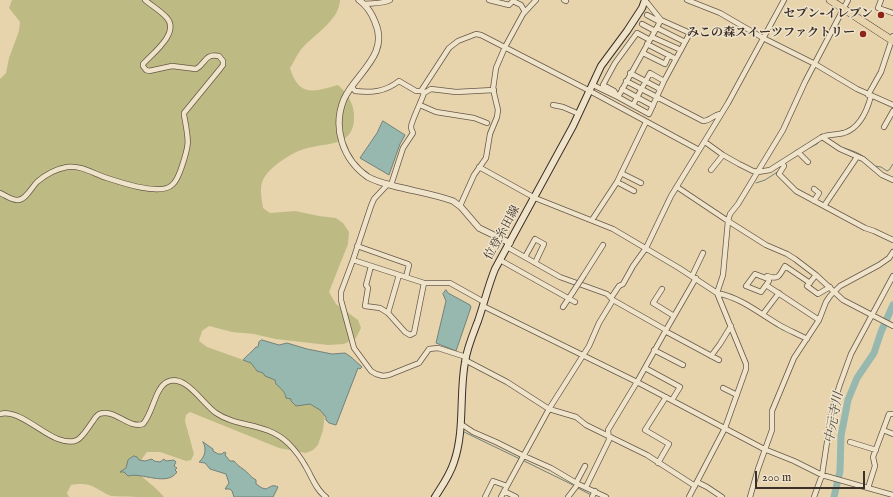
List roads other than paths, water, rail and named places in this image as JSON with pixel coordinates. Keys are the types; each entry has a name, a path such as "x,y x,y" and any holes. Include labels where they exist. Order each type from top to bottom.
{"main road":[{"name":"位登糸田線","path":"435,497 454,462 461,424 465,358 487,288 500,260 535,198 579,114 601,66 642,8 645,0"},
{"path":"830,0 893,39"}],"street":[{"path":"0,193 17,200 21,199 37,182 45,176 55,171 71,167 157,190 168,188 175,182 187,150 188,143 184,113 220,69 223,65 223,61 219,56 211,55 199,68 196,69 172,66 149,71 143,69 143,64 158,50 164,42 171,27 167,18 145,0"},
{"path":"361,2 380,3 388,2 390,0"},
{"path":"489,0 509,5 514,0 525,12"},
{"path":"460,206 474,175 486,158 490,134 498,110 494,90 496,68 505,47 525,12 536,0"},
{"path":"645,0 660,21"},
{"path":"687,0 720,13 869,95 893,105"},
{"path":"501,497 549,409 582,356 619,286 623,284 633,266 646,248 671,196 705,142 784,0"},
{"path":"689,497 725,428 743,378 746,364 718,293 723,275 730,214 758,172 783,130 814,64 848,0"},
{"path":"881,0 878,8 893,13"},
{"path":"361,2 377,25 378,40 374,56 344,99 339,122 339,133 344,149 360,170 370,178 389,185 449,200 460,206 479,228 509,245 525,257 560,277 607,294 612,299 719,360"},
{"path":"591,88 618,97 649,114 664,81 690,33 647,15"},
{"path":"618,97 660,21"},
{"path":"642,24 685,42"},
{"path":"673,36 677,27"},
{"path":"618,97 614,91 603,85 612,69 637,33 676,59"},
{"path":"699,150 646,122 591,88 481,35 476,34 458,41 449,48 422,92 420,105 412,121 411,128 413,134 404,148 389,185 374,199 341,292 341,300 354,348 371,371 376,374 383,376 389,375 419,363 429,349 438,348 465,358 507,382 549,409 576,417 586,425 647,455 658,463 696,484 707,487 722,497"},
{"path":"705,142 723,155 752,171 758,172 770,170 822,137 829,134 844,133 852,130 867,109 869,95 881,72 893,39"},
{"path":"649,40 681,50"},
{"path":"642,53 665,64 669,55"},
{"path":"630,73 660,89"},
{"path":"633,105 650,73 664,81"},
{"path":"352,87 355,91 372,92 385,90 399,81 416,91 422,92 431,89 456,92 494,90"},
{"path":"626,81 703,121 720,114"},
{"path":"622,89 653,106"},
{"path":"420,105 436,112 474,118 487,123"},
{"path":"553,105 563,107 579,114"},
{"path":"884,127 893,111"},
{"path":"592,220 617,182 646,122"},
{"path":"822,137 840,149 867,162 882,176 893,180"},
{"path":"798,152 808,162"},
{"path":"711,170 723,155"},
{"path":"824,206 857,157"},
{"path":"782,163 784,166 779,174 796,191 865,228 893,240"},
{"path":"479,167 535,198 613,229 718,293 737,300 781,326 807,338"},
{"path":"621,173 641,183"},
{"path":"617,182 634,191"},
{"path":"677,187 766,245 787,254 816,275 843,300 893,326"},
{"path":"814,189 819,193 814,201"},
{"path":"525,257 535,239 544,244 535,262"},
{"path":"563,307 603,245"},
{"path":"358,246 408,264 406,277"},
{"path":"750,497 764,449 772,430 772,411 794,358 819,320 826,302 834,291 840,286 879,265 889,258 893,252"},
{"path":"586,487 609,440 608,430 674,316 694,277 703,253"},
{"path":"353,260 424,283 450,282 483,304 582,356 672,400 764,449 794,460 824,476 891,496"},
{"path":"500,260 575,302"},
{"path":"371,266 366,285 368,288 365,306 380,308 388,313 405,332 412,335 414,333 424,283"},
{"path":"752,270 774,279 777,278 785,266 810,283"},
{"path":"756,274 768,279 769,281 766,285 761,292 746,286 756,274"},
{"path":"388,313 399,275"},
{"path":"816,275 807,286 818,294 830,287"},
{"path":"814,497 824,476 831,416 838,387 851,354 873,316 893,276"},
{"path":"766,285 819,320"},
{"path":"662,289 653,303 674,316"},
{"path":"763,314 779,293"},
{"path":"710,356 720,344 731,326"},
{"path":"654,350 683,366"},
{"path":"645,368 680,387 672,400"},
{"path":"0,414 11,413 50,436 64,441 74,442 81,438 96,416 102,414 111,414 135,424 143,424 149,416 161,387 167,382 178,380 187,385 210,408 221,416 270,430 287,442 301,458 320,493 326,497"},
{"path":"723,388 737,395"},
{"path":"658,463 668,444 645,430 666,397"},
{"path":"868,488 875,466 873,457 889,414 893,414"},
{"path":"461,424 473,432 551,468 577,484 606,497"},
{"path":"883,430 893,434"},
{"path":"850,442 876,450"},
{"path":"568,497 577,484 585,466"},
{"path":"485,497 493,482 507,486"},
{"path":"504,491 516,497"},
{"path":"592,497 595,491"}],"water":[{"path":"383,121 405,135 400,144 389,175 360,158 377,133"},
{"path":"446,290 448,293 471,307 456,351 436,343 446,301 443,294"},
{"path":"262,340 279,345 287,343 332,354 345,353 362,367 360,369 358,368 336,425 329,423 320,410 310,404 296,406 291,399 286,398 284,392 276,384 275,380 257,371 251,363 243,360 256,347 258,347 259,342"},
{"path":"203,442 218,454 222,454 224,452 226,453 225,455 230,461 234,461 245,470 256,480 256,484 262,488 266,489 273,486 278,487 273,497 234,497 230,489 225,489 229,483 226,474 210,469 205,463 199,462 205,453"},
{"path":"134,456 139,460 145,461 152,459 160,462 164,459 166,461 174,460 176,462 174,466 177,468 175,470 177,472 173,476 161,479 134,475 128,476 124,472 120,472 126,468 128,460"}],"waterway":[{"path":"809,148 821,140"},
{"path":"840,147 859,154 869,161"},
{"path":"874,166 881,167 887,171 893,164"},
{"path":"756,183 765,180 779,171"},
{"name":"中元寺川","path":"834,497 840,471 841,436 848,400 857,378 874,353 881,332 893,305"},
{"path":"464,432 520,459"},
{"path":"522,460 573,485"},
{"path":"578,488 591,495"}],"place":[{"name":"セブン-イレブン","path":"881,15"},
{"name":"みこの森スイーツファクトリー","path":"863,34"}]}
